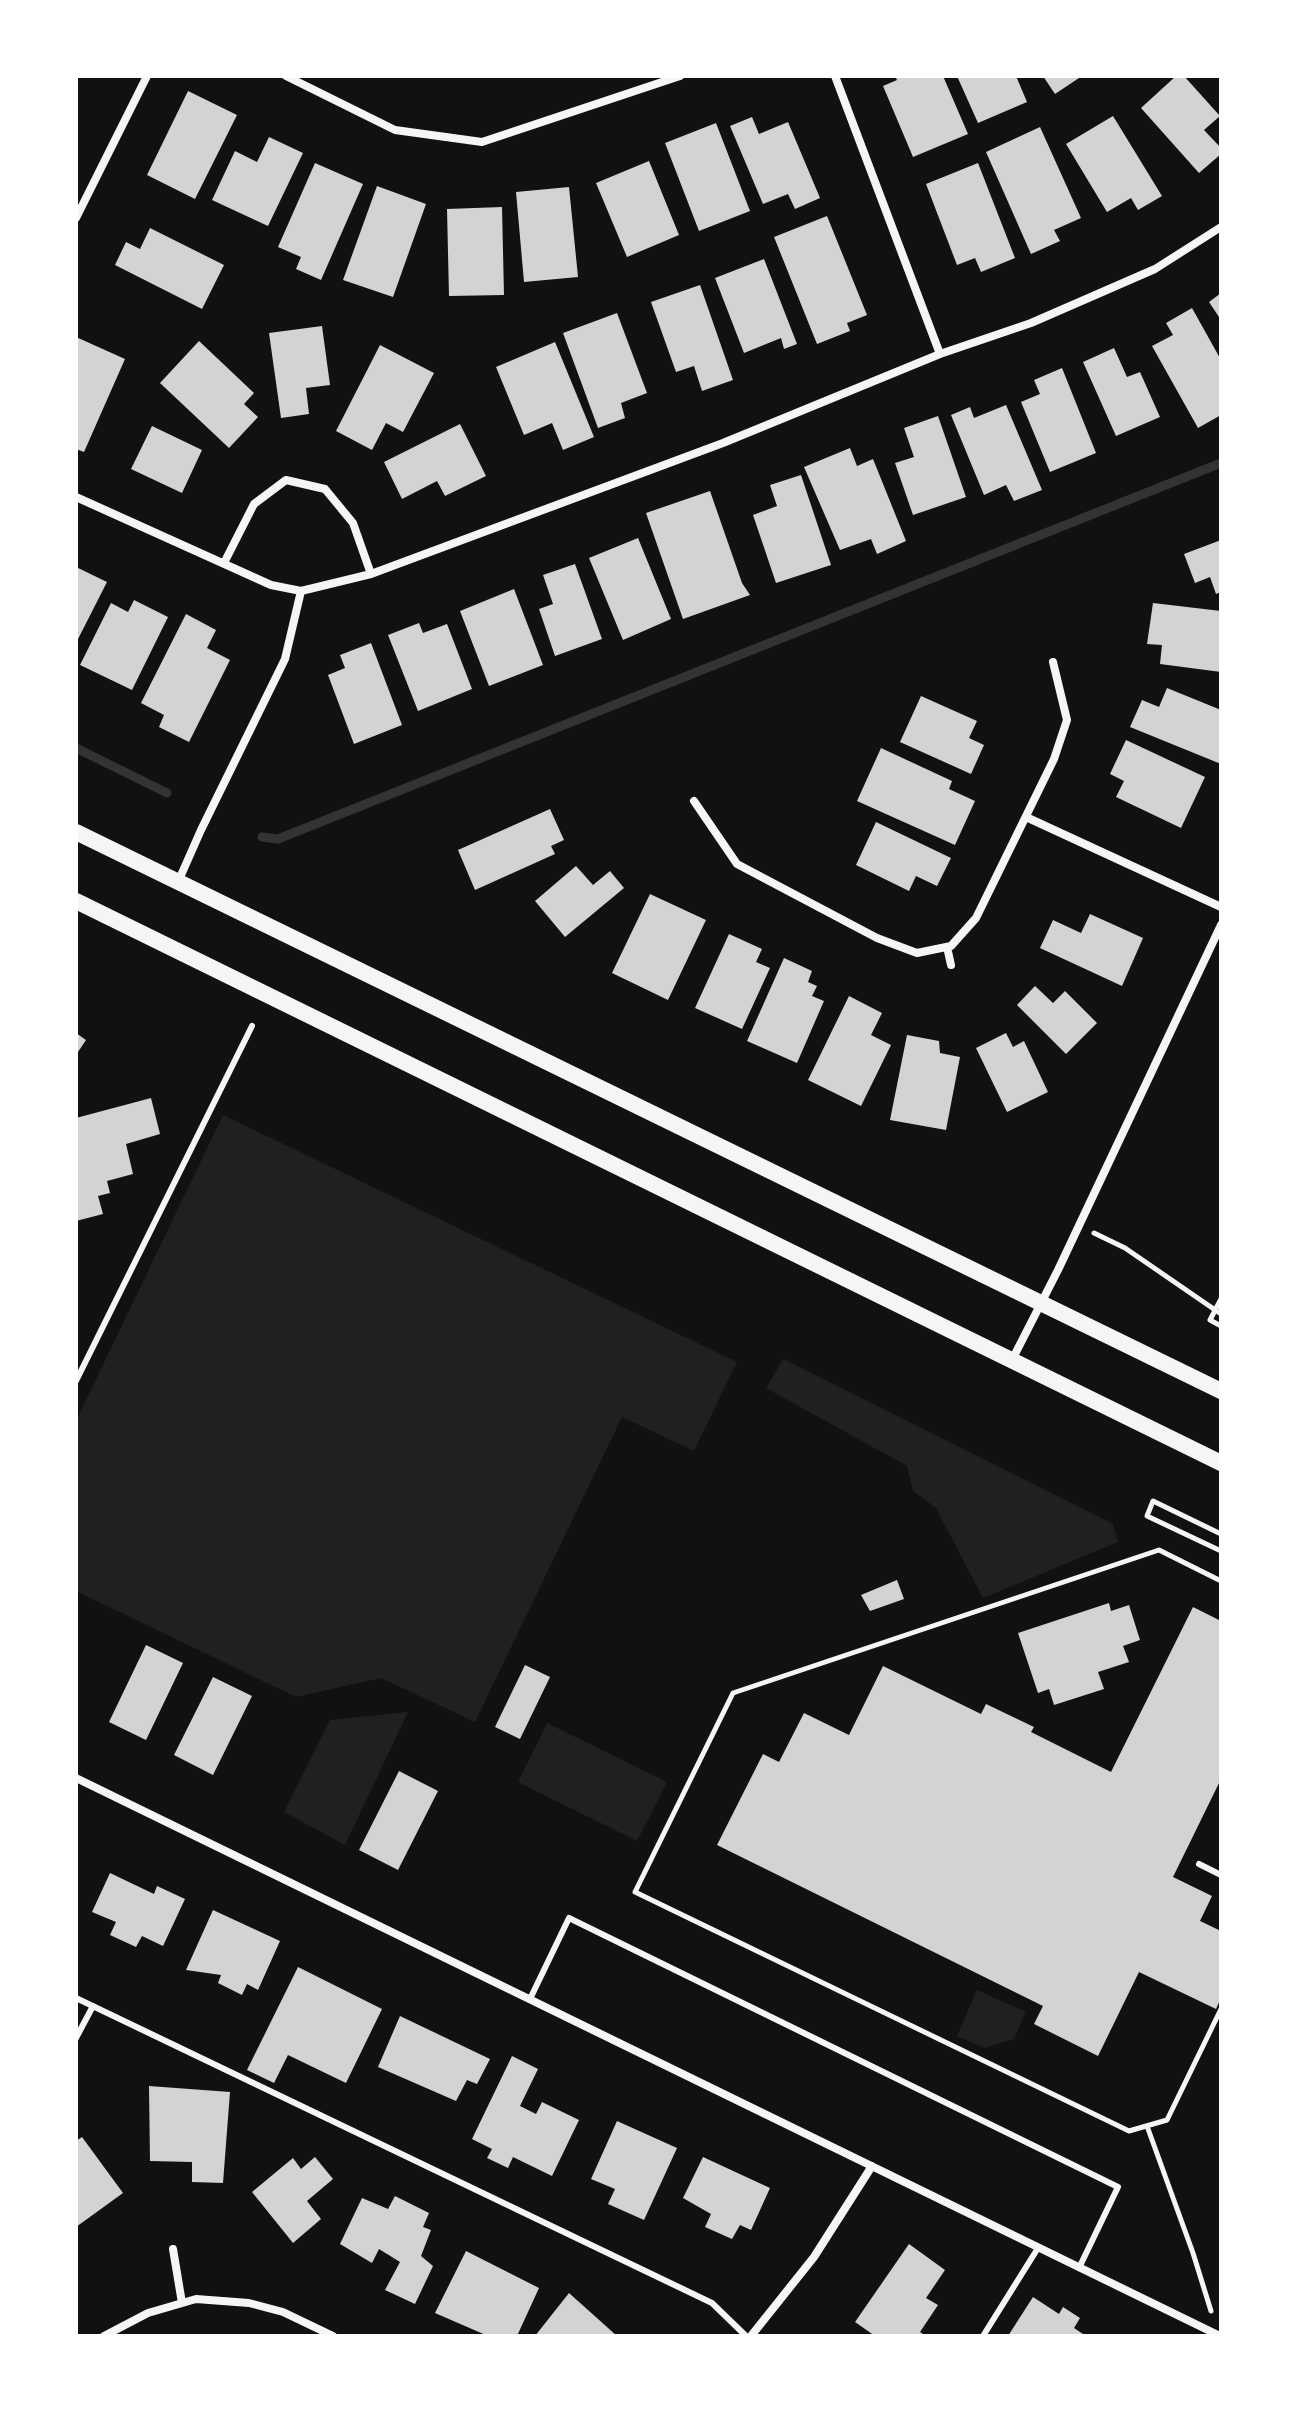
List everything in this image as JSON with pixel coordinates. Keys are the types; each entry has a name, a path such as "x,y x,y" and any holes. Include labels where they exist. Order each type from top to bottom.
{"main road":[{"path":"76,832 1221,1391"},
{"path":"76,901 1221,1463"}],"street":[{"path":"76,218 147,76"},
{"path":"286,76 395,130 482,142 680,76"},
{"path":"835,76 940,354"},
{"path":"76,497 271,585 301,591 371,574 723,443 940,354 1031,323 1155,269 1221,227"},
{"path":"224,563 254,504 286,480 325,489 353,523 371,574"},
{"path":"178,882 285,659 301,591"},
{"path":"694,801 737,864 877,938 917,953 951,946 976,918 1054,759 1067,720 1053,662"},
{"path":"1026,817 1221,907"},
{"path":"1012,1360 1221,925"},
{"path":"947,947 951,965"},
{"path":"76,1778 1079,2268 1219,2333"},
{"path":"749,2336 814,2257 872,2166"},
{"path":"173,2249 182,2303"},
{"path":"104,2336 148,2313 196,2299 249,2303 283,2312 333,2336"}],"lane":[{"path":"76,1381 252,1026"},
{"path":"1199,1864 1221,1875"},
{"path":"530,1999 569,1918 992,2125 1118,2187 1079,2268"},
{"path":"76,1998 712,2303 749,2336"},
{"path":"76,2038 93,2006"},
{"path":"983,2336 1038,2248"}],"path":[{"path":"1079,1226 1125,1248 1164,1272 1218,1313"},
{"path":"1221,1299 1218,1313 1210,1320 1221,1326"},
{"path":"1221,1534 1153,1501 1147,1516 1221,1551"},
{"path":"1221,1581 1159,1550 733,1693 635,1892 1129,2131 1167,2120 1221,2009"},
{"path":"1147,2126 1219,2333"}],"shaded area":[{"path":"223,1115 737,1362 694,1451 622,1417 475,1722 381,1678 296,1697 76,1591 76,1421"},
{"path":"783,1359 1113,1524 1118,1542 983,1598 936,1508 913,1491 907,1466 766,1388"},
{"path":"408,1712 345,1845 284,1812 330,1720"},
{"path":"547,1723 667,1782 637,1841 518,1782"},
{"path":"977,1990 1026,2012 1014,2039 984,2048 957,2036"}],"building":[{"path":"895,76 943,76 968,134 913,157 883,86 897,80"},
{"path":"957,76 1016,76 1027,102 978,123"},
{"path":"1043,76 1082,76 1055,94"},
{"path":"1176,76 1184,76 1220,116 1204,130 1221,148 1221,154 1199,173 1141,108"},
{"path":"188,91 237,115 195,199 147,175"},
{"path":"1113,116 1162,196 1138,210 1131,198 1107,212 1066,144"},
{"path":"752,117 759,134 788,122 820,198 795,209 788,194 763,204 730,126"},
{"path":"716,123 750,211 699,231 665,143"},
{"path":"1040,127 1081,218 1054,230 1060,241 1031,254 986,152"},
{"path":"269,137 303,153 268,226 212,200 235,151 257,162"},
{"path":"649,161 679,235 627,257 596,183"},
{"path":"315,163 363,184 321,280 296,269 301,257 278,247"},
{"path":"978,163 1015,258 981,272 975,258 957,265 926,184"},
{"path":"377,186 426,204 393,297 343,280"},
{"path":"569,187 578,277 524,282 516,192"},
{"path":"502,207 504,295 449,296 447,209"},
{"path":"827,216 867,315 847,323 850,331 817,344 774,237"},
{"path":"150,228 224,265 202,309 115,265 126,242 140,249"},
{"path":"764,259 797,344 784,349 781,338 744,353 715,278"},
{"path":"700,285 733,380 702,391 694,366 676,372 651,302"},
{"path":"1221,293 1221,320 1209,302"},
{"path":"1192,308 1221,360 1221,415 1198,428 1152,346 1173,335 1166,323"},
{"path":"617,313 647,393 621,403 625,418 598,428 563,333"},
{"path":"322,326 330,385 306,388 309,414 281,418 269,333"},
{"path":"76,337 125,359 84,452 76,449"},
{"path":"199,341 254,393 244,404 258,417 229,448 160,383"},
{"path":"555,342 594,437 563,450 552,423 524,435 496,367"},
{"path":"380,345 434,373 403,432 386,423 372,450 336,431"},
{"path":"1114,348 1127,377 1140,372 1160,417 1116,436 1083,362"},
{"path":"1062,368 1096,453 1050,472 1021,402 1040,394 1034,380"},
{"path":"1006,405 1042,490 1014,501 1006,485 984,495 951,415 970,407 974,418"},
{"path":"938,416 966,497 913,515 895,463 914,457 904,428"},
{"path":"460,424 486,476 445,496 437,481 402,499 384,462"},
{"path":"152,426 202,450 182,493 131,469"},
{"path":"850,448 857,466 873,459 906,541 877,554 871,539 840,550 804,467"},
{"path":"801,475 831,565 776,583 753,515 777,506 770,485"},
{"path":"710,491 742,583 750,595 683,619 646,513"},
{"path":"638,538 671,619 623,640 589,558"},
{"path":"1221,540 1221,592 1216,594 1210,577 1195,583 1184,554"},
{"path":"575,564 602,639 555,656 539,609 553,604 543,575"},
{"path":"76,567 107,582 76,643"},
{"path":"514,589 543,665 489,686 460,611"},
{"path":"134,600 168,617 132,690 80,665 111,603 128,612"},
{"path":"1153,603 1221,611 1221,672 1160,664 1162,645 1147,644"},
{"path":"186,614 216,630 207,648 230,660 189,742 159,727 164,715 141,703"},
{"path":"419,623 423,633 447,624 472,689 418,711 388,635"},
{"path":"371,643 402,725 354,744 328,675 345,668 340,655"},
{"path":"1167,688 1221,710 1221,764 1130,727 1142,700 1159,707"},
{"path":"921,696 977,721 969,738 984,745 971,774 900,742"},
{"path":"1126,740 1205,777 1181,828 1116,797 1124,781 1110,774"},
{"path":"881,748 952,781 949,789 975,801 955,845 857,801"},
{"path":"550,809 564,840 551,846 555,854 475,890 458,850"},
{"path":"876,822 951,858 937,886 916,876 909,891 856,865"},
{"path":"576,866 593,885 610,871 624,888 565,937 535,901"},
{"path":"650,894 706,920 668,1000 612,973"},
{"path":"1090,914 1143,938 1122,986 1040,948 1053,920 1081,933"},
{"path":"729,934 762,949 756,962 770,968 742,1029 695,1008"},
{"path":"784,958 812,971 808,982 817,986 812,996 824,1001 797,1063 747,1041"},
{"path":"1035,986 1053,1003 1065,991 1097,1023 1066,1054 1017,1005"},
{"path":"849,996 882,1013 871,1035 891,1045 861,1106 808,1080"},
{"path":"76,1033 86,1040 76,1055"},
{"path":"1006,1033 1013,1047 1024,1041 1048,1092 1007,1112 976,1048"},
{"path":"907,1035 939,1041 940,1053 960,1057 946,1130 890,1120"},
{"path":"151,1098 160,1134 126,1144 133,1174 107,1181 110,1193 98,1196 103,1214 76,1221 76,1118"},
{"path":"897,1580 904,1599 870,1611 861,1595"},
{"path":"1109,1603 1111,1611 1129,1605 1140,1640 1123,1646 1129,1662 1098,1672 1104,1689 1054,1705 1049,1689 1038,1693 1018,1633"},
{"path":"1193,1607 1221,1621 1221,1779 1173,1877 1212,1896 1200,1921 1221,1931 1221,1998 1216,2009 1139,1972 1098,2056 1034,2024 1043,2006 717,1845 763,1754 779,1762 804,1713 849,1735 883,1666 981,1714 986,1704 1034,1727 1031,1732 1111,1772"},
{"path":"146,1645 183,1663 146,1740 109,1722"},
{"path":"525,1665 550,1677 520,1739 495,1727"},
{"path":"213,1677 252,1696 213,1775 174,1755"},
{"path":"399,1771 438,1791 398,1870 359,1850"},
{"path":"110,1873 154,1894 157,1886 185,1899 163,1946 142,1936 136,1947 110,1935 116,1922 92,1912"},
{"path":"213,1910 280,1941 258,1990 247,1984 242,1995 218,1983 221,1975 186,1970"},
{"path":"298,1967 382,2009 346,2083 288,2055 274,2083 247,2070"},
{"path":"400,2016 490,2059 477,2084 467,2080 456,2101 378,2067"},
{"path":"512,2056 538,2069 520,2106 536,2114 542,2102 579,2120 552,2176 513,2157 508,2168 487,2158 492,2149 472,2139"},
{"path":"149,2086 230,2092 223,2183 192,2182 192,2162 150,2161"},
{"path":"617,2121 677,2148 644,2220 608,2204 615,2189 591,2179"},
{"path":"82,2137 123,2193 76,2227 76,2141"},
{"path":"315,2157 333,2179 307,2201 321,2219 293,2243 252,2192 293,2158 301,2169"},
{"path":"703,2157 770,2188 751,2230 740,2225 732,2239 705,2227 711,2214 683,2198"},
{"path":"395,2196 429,2213 423,2227 431,2230 421,2256 433,2266 415,2304 385,2290 400,2262 379,2249 372,2263 340,2244 362,2198 388,2209"},
{"path":"909,2244 945,2270 926,2298 938,2305 920,2332 926,2336 875,2336 855,2322"},
{"path":"466,2251 539,2288 517,2336 488,2336 435,2313"},
{"path":"569,2293 617,2336 535,2336"},
{"path":"1033,2297 1059,2314 1063,2307 1080,2318 1074,2328 1086,2336 1008,2336"}],"waterway":[{"path":"262,837 278,839 1221,463"},
{"path":"76,748 167,793"}]}
